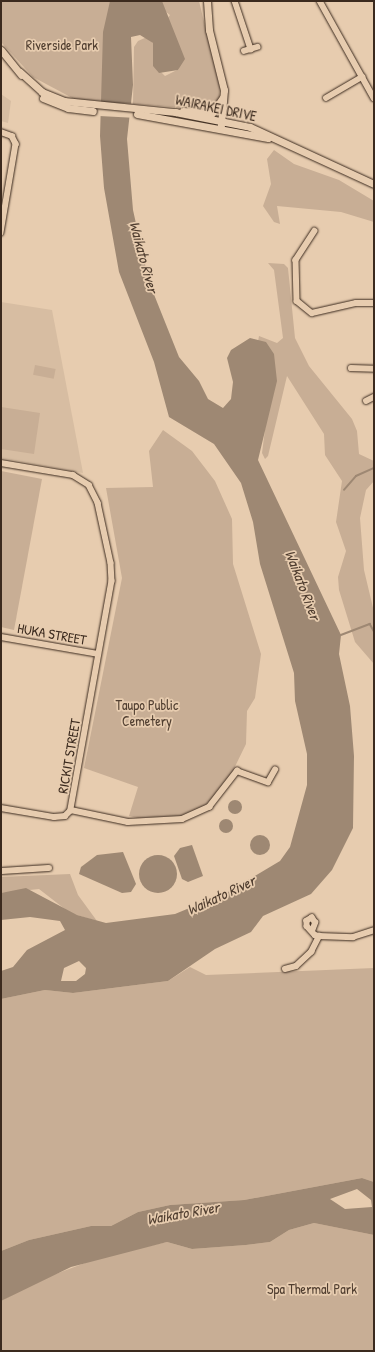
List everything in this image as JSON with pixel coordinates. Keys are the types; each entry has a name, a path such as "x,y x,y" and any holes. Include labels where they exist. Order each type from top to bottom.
{"main road":[{"path":"207,1 209,30 224,94 222,124"},
{"path":"1,50 33,89 51,102 135,112"},
{"path":"175,112 212,113 224,94"},
{"name":"WAIRAKEI DRIVE","path":"135,112 175,112 288,143 374,184"},
{"name":"WAIRAKEI DRIVE","path":"135,112 222,124"}],"street":[{"path":"235,1 250,49"},
{"path":"320,1 374,98"},
{"path":"244,51 257,47"},
{"path":"326,98 362,77"},
{"path":"1,132 14,139 16,149 3,214 1,233"},
{"path":"315,231 296,260 297,301 312,313 356,303 374,303"},
{"path":"351,368 374,369"},
{"path":"366,401 374,397"},
{"name":"RICKIT STREET","path":"1,463 83,480 98,503 112,571 71,810 128,822 182,819 209,807 237,771 268,782 275,770"},
{"name":"HUKA STREET","path":"1,637 98,654"},
{"path":"1,808 54,817 64,816 71,810"},
{"path":"1,871 49,868"},
{"path":"312,931 319,936 353,936 374,930"},
{"path":"285,969 296,966 311,952 319,936"}],"shaded area":[{"path":"1,94 11,101 8,123 1,121"},
{"path":"1,302 52,310 83,473 1,458"}],"green space":[{"name":"Riverside Park","path":"1,1 112,1 103,101 76,100 33,77 1,42"},
{"path":"157,1 199,1 220,88 218,105 212,110 133,104 134,47 138,41 147,37 156,46 160,71 165,76 179,69 164,23 170,15 158,6"},
{"path":"274,150 294,164 339,180 374,201 374,222 341,212 277,206 280,224 274,222 263,206 271,184 267,159"},
{"path":"268,263 284,264 288,268 295,338 309,366 352,419 357,431 359,454 374,461 374,481 366,490 360,518 364,570 374,612 374,664 355,642 339,590 338,577 346,551 336,522 342,481 325,455 324,434 287,376 268,456 265,459 262,453 272,375 257,347 259,336 277,343 283,338 274,270"},
{"path":"35,365 56,369 54,379 33,375"},
{"path":"1,407 40,413 34,454 1,449"},
{"name":"Taupo Public Cemetery","path":"163,430 192,451 215,481 232,519 233,564 261,654 255,698 247,711 246,744 226,785 204,806 183,816 138,818 129,816 138,787 84,768 122,578 106,488 153,487 149,451"},
{"path":"1,471 42,479 14,630 1,627"},
{"path":"70,874 78,895 97,921 70,913 39,889 1,893 1,877"},
{"path":"190,967 206,975 374,968 374,1182 362,1178 244,1200 170,1205 138,1212 111,1226 91,1226 29,1240 1,1251 1,999 45,990 73,993 168,981"},
{"name":"Spa Thermal Park","path":"314,1223 374,1235 374,1351 1,1351 1,1301 37,1281 101,1257 167,1242 192,1249 270,1242 289,1230"}],"water":[{"name":"Waikato River","path":"110,1 162,1 185,59 178,70 159,73 153,66 153,43 140,35 131,37 133,85 127,139 133,210 149,282 179,357 199,381 208,399 223,408 231,399 233,382 227,358 231,350 250,338 266,342 274,354 277,381 258,460 341,635 339,654 350,706 354,756 353,828 332,870 311,894 263,916 251,932 215,949 168,981 73,993 45,990 1,999 1,971 13,967 27,950 65,930 60,921 30,917 1,920 1,893 26,888 77,915 106,923 175,914 228,892 280,861 290,847 307,785 307,754 295,701 294,673 260,564 253,522 241,483 214,444 169,417 154,362 119,272 104,188 100,136 103,32","holes":["79,961 86,968 85,974 76,981 61,981 64,968"]},
{"path":"232,800 238,800 242,804 242,810 238,814 232,814 228,810 228,804"},
{"path":"223,819 229,819 233,823 233,829 229,833 223,833 219,829 219,823"},
{"path":"256,835 264,835 270,841 270,849 264,855 256,855 250,849 250,841"},
{"path":"192,845 203,876 188,882 182,879 174,856 180,848"},
{"path":"123,852 136,884 131,892 122,893 79,874 81,867 97,855"},
{"path":"154,855 162,855 169,858 174,863 177,874 174,885 169,890 162,893 154,893 147,890 142,885 139,878 139,870 142,863 147,858"},
{"name":"Waikato River","path":"362,1178 374,1182 374,1235 314,1223 289,1230 270,1242 192,1249 167,1242 71,1267 1,1301 1,1251 29,1240 91,1226 111,1226 138,1212 170,1205 244,1200","holes":["357,1189 371,1200 372,1207 345,1209 330,1199"]}],"pier":[{"path":"100,102 133,104 132,118 99,116"}],"waterway":[{"path":"344,490 356,476 374,468"},
{"path":"341,635 370,624 374,631"}]}
